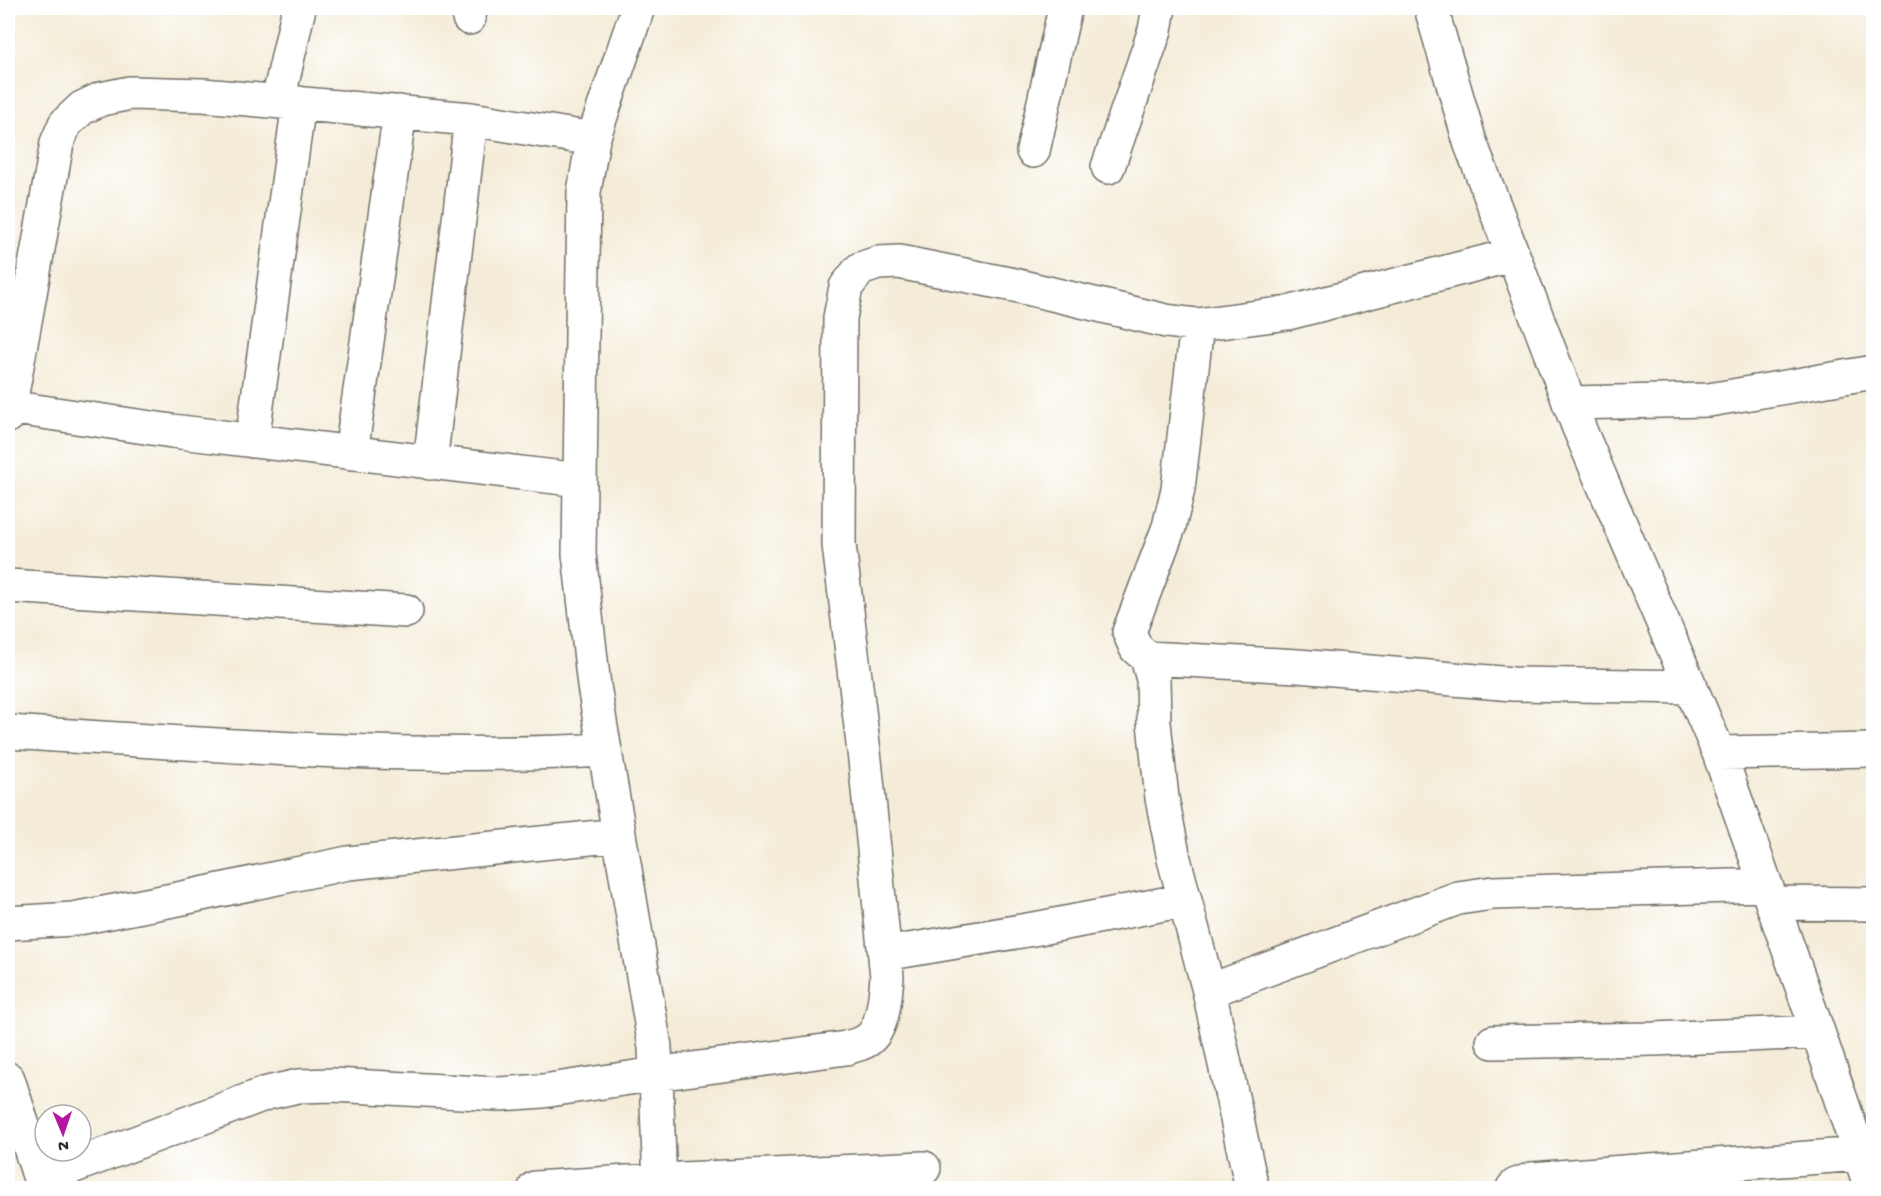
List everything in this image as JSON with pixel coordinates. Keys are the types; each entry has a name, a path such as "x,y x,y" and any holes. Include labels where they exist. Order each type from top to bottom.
{"street":[{"path":"252,441 299,8"},
{"path":"638,8 592,139 584,192 579,554 594,686 655,1047 660,1184"},
{"path":"1033,151 1065,8"},
{"path":"1108,167 1155,30 1159,8"},
{"path":"1431,8 1470,142 1512,255 1569,403 1719,753 1871,1188"},
{"path":"580,480 8,410 57,143 65,124 82,108 102,99 130,93 203,94 471,119 592,139"},
{"path":"351,453 400,112"},
{"path":"430,463 471,119"},
{"path":"8,1079 14,1118 42,1184 267,1093 298,1086 372,1086 499,1094 543,1092 846,1048 866,1042 877,1029 883,1013 887,977 865,760 839,545 840,318 846,287 860,269 878,263 899,262 1014,285 1166,321 1197,325 1288,313 1512,255"},
{"path":"1197,325 1178,489 1169,527 1129,632 1136,648 1147,658 1153,679 1154,723 1162,798 1174,859 1209,991 1252,1188"},
{"path":"1569,403 1709,400 1874,372"},
{"path":"8,586 406,610"},
{"path":"1147,658 1298,666 1513,684 1691,687"},
{"path":"8,732 407,753 536,754 605,750"},
{"path":"1719,753 1874,750"},
{"path":"8,923 73,919 178,900 348,863 619,835"},
{"path":"1209,991 1458,898 1493,892 1769,894 1874,904"},
{"path":"885,954 1185,900"},
{"path":"1493,1042 1654,1039 1818,1032"},
{"path":"1513,1188 1532,1179 1860,1154"},
{"path":"536,1188 660,1184 924,1168"}]}
